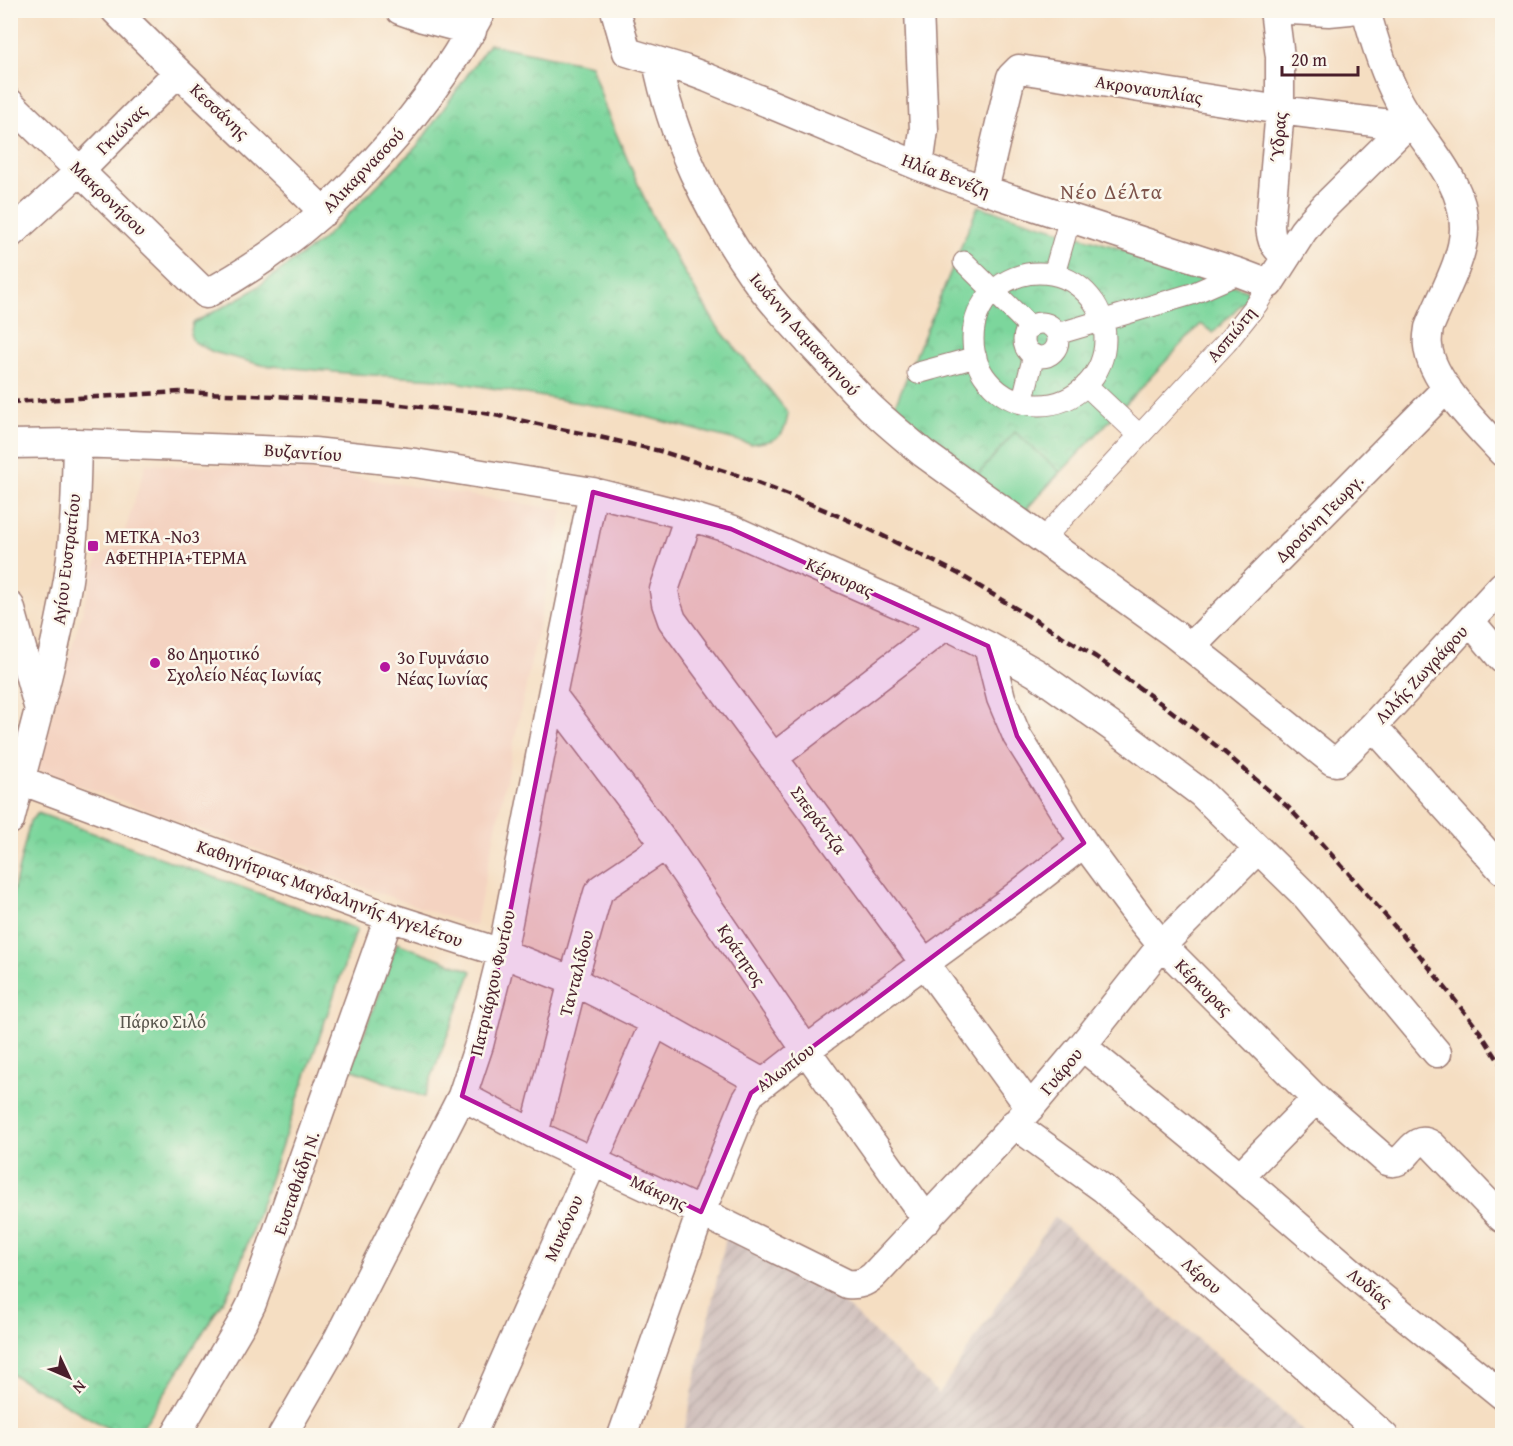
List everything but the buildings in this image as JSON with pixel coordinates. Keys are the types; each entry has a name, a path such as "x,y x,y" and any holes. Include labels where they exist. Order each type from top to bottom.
{"street":[{"name":"Κεσσάνης","path":"115,10 324,212"},
{"path":"400,10 423,18 477,21"},
{"name":"Ηλία Βενέζη","path":"615,10 627,52 700,75 919,166 984,190 1269,284"},
{"path":"919,10 924,130 919,166"},
{"name":"Ύδρας","path":"1274,10 1280,57 1280,110 1270,225 1272,242 1286,257"},
{"path":"1289,10 1350,10"},
{"path":"1365,10 1374,41 1409,125 1452,182 1464,219 1463,242 1457,262 1430,328 1428,348 1432,362 1447,388 1503,452"},
{"name":"Αλικαρνασσού","path":"206,294 230,282 293,237 324,212 377,159 404,128 443,76 477,21"},
{"name":"Ιωάννη Δαμασκηνού","path":"657,61 671,119 688,161 717,217 753,277 855,392 923,453 1191,647 1332,761 1338,761"},
{"name":"Ακροναυπλίας","path":"984,190 1011,77 1019,69 1280,110 1409,125"},
{"name":"Γκιώνας","path":"10,234 81,170 177,72"},
{"name":"Μακρονήσου","path":"10,103 206,294"},
{"name":"Ασπιώτη","path":"1042,540 1226,343 1257,304 1303,231 1325,206 1409,125"},
{"path":"1054,274 1070,218"},
{"path":"964,262 1030,327"},
{"path":"1029,273 1054,274 1072,281 1087,292 1095,303 1102,320 1104,351 1094,375 1086,385 1067,398 1034,405 1022,403 1009,398 993,386 981,370 973,345 975,320 993,291 1006,282 1029,273"},
{"path":"1056,334 1192,294 1240,273"},
{"path":"1045,323 1054,329 1058,339 1055,350 1045,356 1035,355 1026,348 1024,343 1026,331 1030,327 1045,323"},
{"path":"1022,403 1035,355"},
{"path":"918,373 976,357"},
{"path":"1086,385 1139,435"},
{"name":"Δροσίνη Γεωργ.","path":"1191,647 1447,388"},
{"name":"Βυζαντίου","path":"10,444 77,443 314,452 415,463 593,492 689,516"},
{"name":"Αγίου Ευστρατίου","path":"10,820 39,708 68,579 74,526 77,443"},
{"name":"Πατριάρχου Φωτίου","path":"282,1436 338,1339 462,1096 482,1037 502,953 593,492"},
{"name":"Κέρκυρας","path":"689,516 731,529 946,625 1036,673 1125,736 1201,793 1307,897 1437,1053"},
{"name":"Σπεράντζα","path":"689,516 664,591 669,612 773,758 925,962 1022,1116"},
{"name":"Λιλής Ζωγράφου","path":"1338,761 1503,586"},
{"path":"10,606 39,708"},
{"path":"1470,621 1503,659"},
{"path":"773,758 946,625"},
{"name":"Κέρκυρας","path":"987,646 1001,698 1017,736 1084,843 1162,945 1316,1099 1387,1161 1393,1163 1399,1161 1419,1142 1428,1142 1503,1218"},
{"name":"Κράτητος","path":"552,695 666,845 806,1050 927,1220"},
{"path":"1373,726 1503,870"},
{"name":"Καθηγήτριας Μαγδαληνής Αγγελέτου","path":"20,780 389,917 502,953 573,981 655,1022 764,1083"},
{"name":"Αλωπίου","path":"622,1436 701,1212 751,1093 1084,843"},
{"name":"Τανταλίδου","path":"534,1134 598,893 666,845"},
{"name":"Γυάρου","path":"857,1285 865,1283 873,1276 927,1220 1082,1046 1162,945 1258,849"},
{"name":"Ευσταθιάδη Ν.","path":"175,1436 252,1304 389,917"},
{"name":"Μυκόνου","path":"471,1436 655,1022"},
{"name":"Λυδίας","path":"1082,1046 1240,1176 1356,1276 1503,1395"},
{"name":"Μάκρης","path":"462,1096 534,1134 701,1212 847,1284 857,1285"},
{"path":"1240,1176 1316,1099"},
{"name":"Λέρου","path":"1022,1116 1384,1436"}],"highlighted area":[{"path":"593,492 731,529 988,646 1017,736 1084,843 751,1093 701,1212 462,1096 502,953"}],"shaded area":[{"name":"3ο Γυμνάσιο Νέας Ιωνίας","path":"146,464 304,469 563,510 475,927 36,770 98,557 121,543"},
{"path":"1054,1217 1289,1417 1306,1435 683,1436 727,1233 819,1280 939,1394"}],"green space":[{"path":"489,44 591,65 606,110 661,233 716,325 788,413 784,429 777,437 751,444 615,409 438,379 262,365 213,352 193,341 190,334 193,323 249,293 321,241 418,145"},
{"path":"978,206 1125,250 1247,290 1247,298 1213,333 1201,324 1027,508 1038,519 891,415"},
{"path":"1015,432 1060,472 1022,514 975,478"},
{"name":"Πάρκο Σιλό","path":"38,813 357,929 231,1288 138,1435 120,1435 11,1374 10,905 30,821"},
{"path":"397,943 472,971 424,1097 351,1069"}],"railway":[{"path":"10,402 180,392 379,403 485,413 660,451 734,474 871,530 959,574 1096,657 1223,751 1289,808 1350,875 1417,952 1480,1032 1502,1066"}],"place":[{"name":"ΜΕΤΚΑ -Νο3 ΑΦΕΤΗΡΙΑ+ΤΕΡΜΑ","path":"93,546"},
{"name":"8ο Δημοτικό Σχολείο Νέας Ιωνίας","path":"155,663"},
{"name":"3ο Γυμνάσιο Νέας Ιωνίας","path":"385,667"}],"district":[{"name":"Νέο Δέλτα","path":"1112,191"}]}
